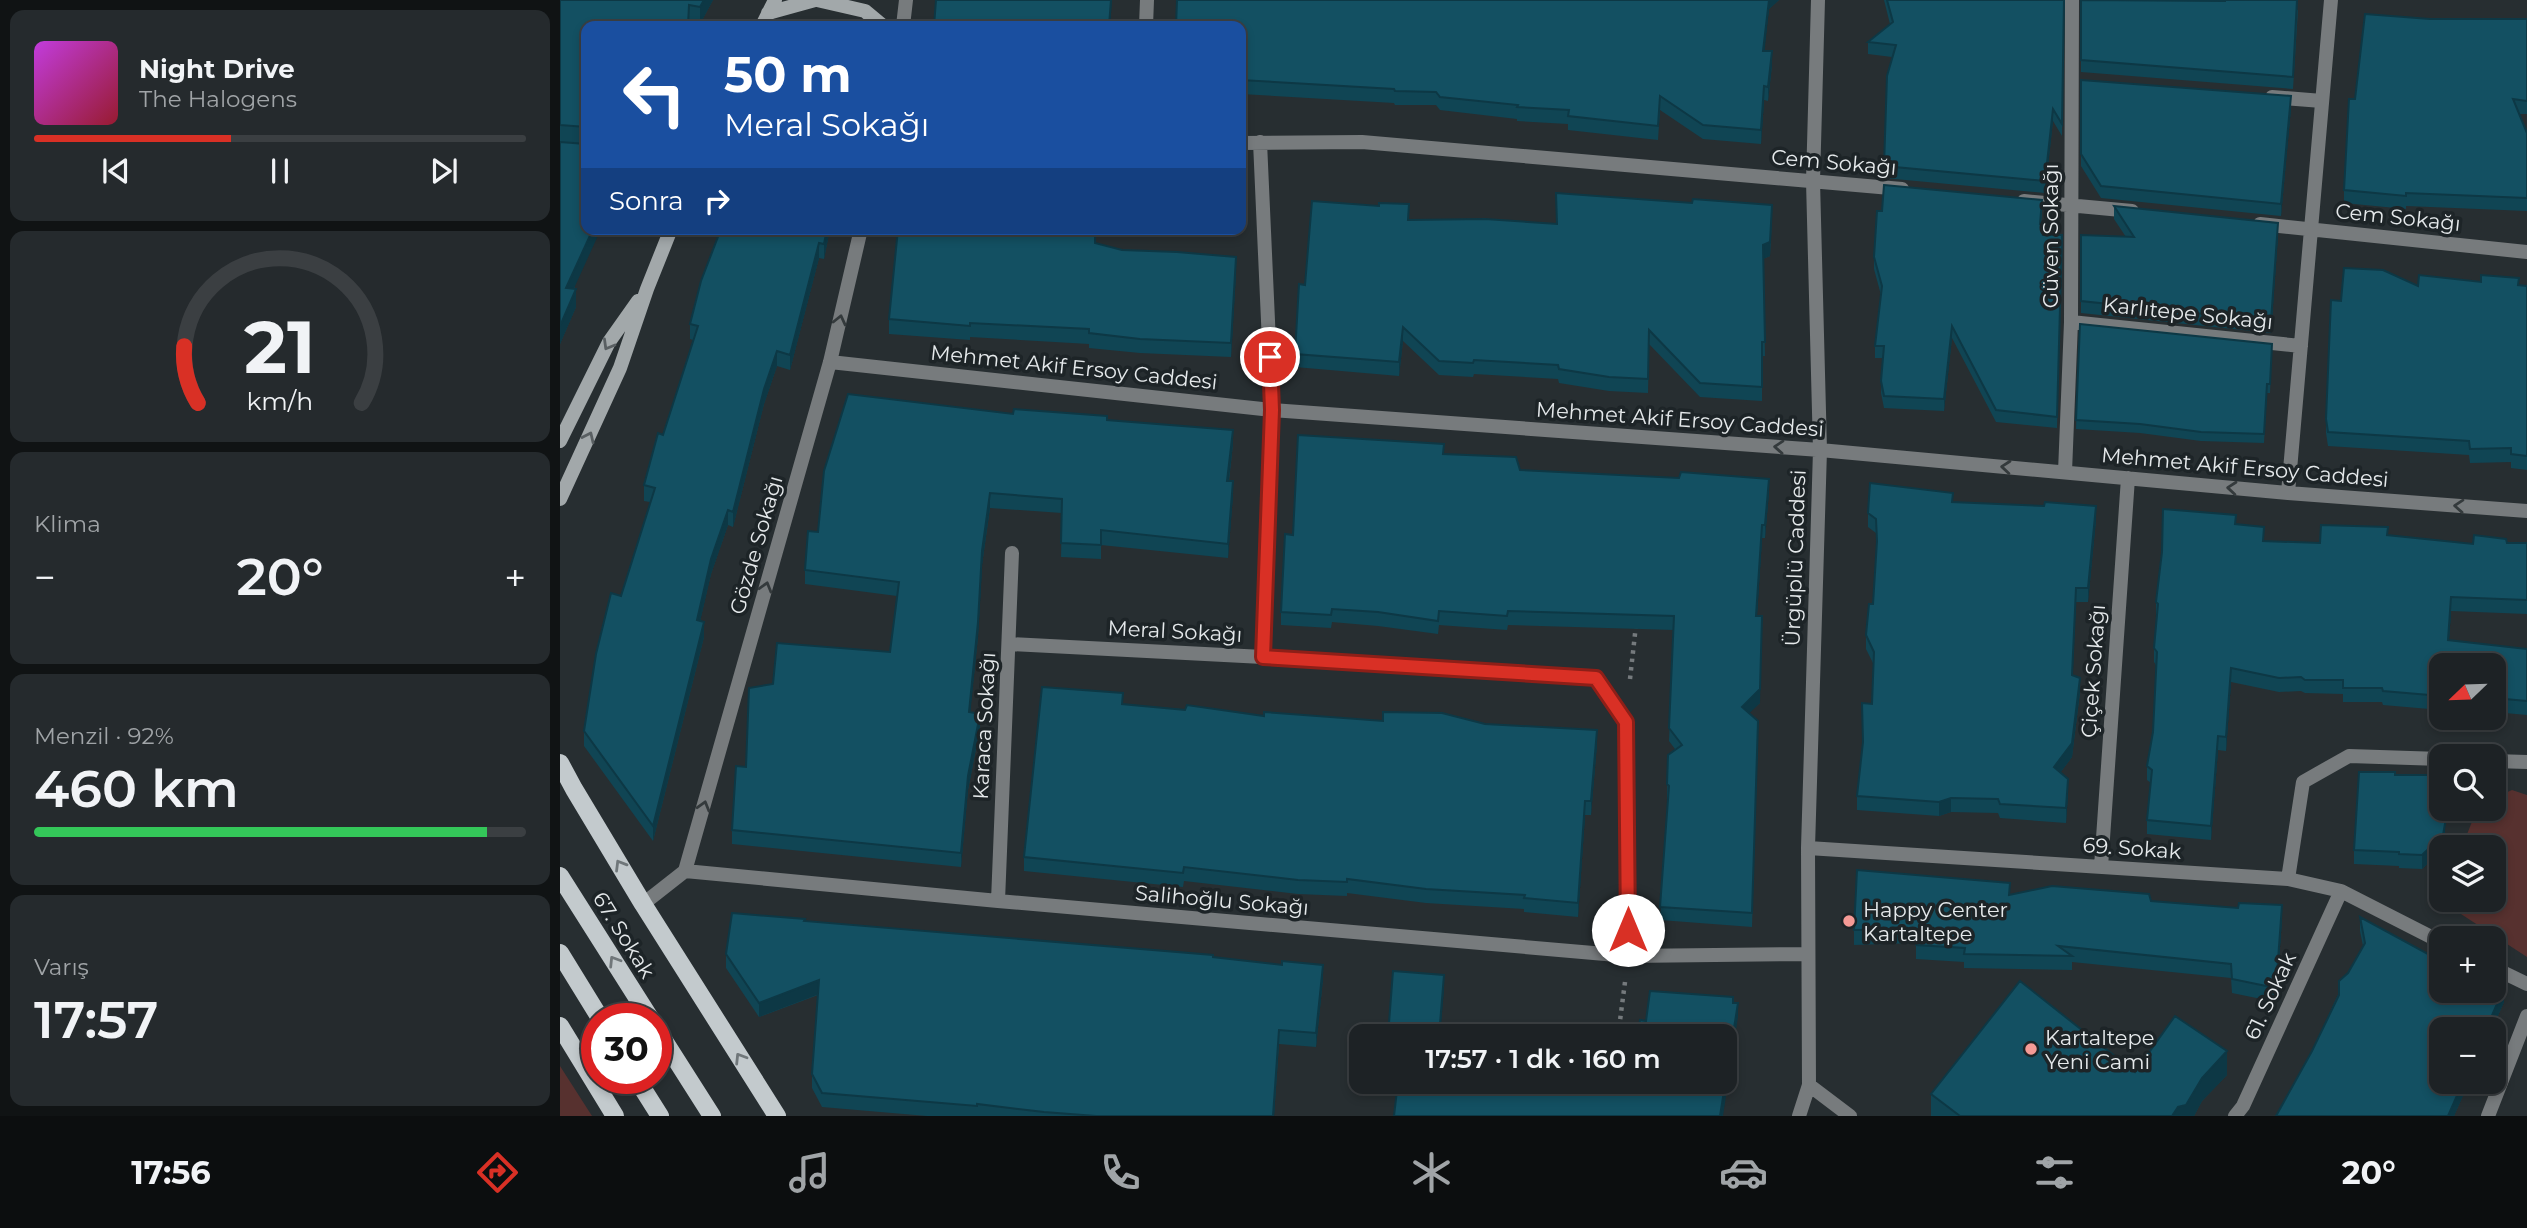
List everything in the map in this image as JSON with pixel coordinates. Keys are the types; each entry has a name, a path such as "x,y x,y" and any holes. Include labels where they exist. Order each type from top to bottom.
{"main road":[{"path":"768,13 816,0 865,11 877,21"},
{"path":"560,499 620,368 669,235"},
{"path":"560,441 609,342 648,289"},
{"path":"560,763 643,904 777,1116"},
{"name":"67. Sokak","path":"560,876 640,1003"},
{"path":"560,953 591,1003"},
{"path":"560,1026 615,1116"},
{"path":"672,1053 712,1116"},
{"path":"646,1094 660,1116"}],"street":[{"path":"904,21 906,0"},
{"path":"1146,21 1147,0"},
{"name":"Ürgüplü Caddesi","path":"1799,1116 1809,1085 1808,848 1820,450 1813,181 1818,0"},
{"name":"Güven Sokağı","path":"2065,472 2071,322 2070,205 2078,81 2072,0"},
{"path":"2288,493 2331,0"},
{"path":"2253,96 2322,101"},
{"path":"1260,142 1272,410 1263,657"},
{"name":"Cem Sokağı","path":"1246,143 1362,142 1921,191"},
{"path":"2016,200 2150,213"},
{"name":"Cem Sokağı","path":"2244,222 2527,252"},
{"name":"Gözde Sokağı","path":"685,871 830,362 860,235"},
{"name":"Karlıtepe Sokağı","path":"2071,322 2301,346"},
{"name":"Mehmet Akif Ersoy Caddesi","path":"830,362 1272,410 1820,450 2288,493 2527,511"},
{"name":"Çiçek Sokağı","path":"2101,867 2127,478"},
{"name":"Karaca Sokağı","path":"998,901 1012,553"},
{"name":"Meral Sokağı","path":"1009,644 1596,678 1626,722"},
{"path":"1626,722 1628,957"},
{"path":"2288,879 2303,782 2349,756 2429,759"},
{"path":"2506,761 2527,762"},
{"name":"69. Sokak","path":"1808,848 2288,879 2341,891 2429,936"},
{"path":"643,904 685,871"},
{"name":"Salihoğlu Sokağı","path":"685,871 1628,957 1808,954"},
{"name":"61. Sokak","path":"2235,1116 2243,1105 2341,891"},
{"path":"2506,974 2527,984"},
{"path":"2488,1116 2527,1016"},
{"path":"1809,1085 1850,1116"}],"path":[{"path":"1626,722 1637,614"},
{"path":"1620,1024 1628,957"}],"shaded area":[{"path":"2512,790 2527,795 2527,957 2506,943 2506,926 2479,926 2458,912 2506,912 2506,835 2467,835 2472,821 2506,821 2506,793"},
{"path":"560,1066 592,1116 560,1116"}],"building":[{"path":"560,0 704,0 700,7 689,5 688,21 581,21 581,127 560,125"},
{"path":"936,0 1111,0 1109,21 934,21"},
{"path":"1177,0 1769,0 1763,51 1772,51 1768,87 1764,86 1761,130 1703,125 1660,96 1658,126 1568,116 1569,110 1517,107 1518,105 1440,97 1436,92 1246,80 1246,21 1176,21"},
{"path":"1887,0 2064,0 2062,124 2053,109 2045,181 1884,166 1887,76 1896,45 1868,42 1893,22"},
{"path":"2081,0 2297,0 2293,77 2081,60"},
{"path":"2365,14 2430,19 2527,19 2527,101 2513,99 2527,133 2527,198 2406,193 2406,196 2344,190 2349,99 2355,99"},
{"path":"2081,80 2291,96 2281,204 2101,186 2081,154"},
{"path":"560,142 581,144 581,235 590,235 566,288 576,289 560,326"},
{"path":"1884,185 2042,200 2040,224 2045,225 2043,235 2062,235 2057,417 1996,410 1952,326 1944,399 1884,396 1881,381 1884,346 1875,346 1882,286 1874,257 1877,211 1882,211"},
{"path":"1556,193 1692,203 1693,199 1772,205 1770,242 1763,245 1765,342 1762,342 1762,387 1700,383 1649,330 1648,379 1609,377 1559,369 1558,365 1474,360 1473,363 1439,361 1403,327 1399,362 1295,354 1299,284 1305,285 1312,201 1379,206 1379,203 1409,204 1408,220 1485,219 1557,224"},
{"path":"2114,206 2278,223 2271,321 2081,301 2081,235 2134,237"},
{"path":"719,235 826,235 824,244 819,243 790,355 777,351 764,389 733,512 728,510 711,559 697,620 704,622 653,826 584,731 596,654 611,593 621,596 655,488 644,485 658,433 663,435 698,326 690,324 701,281"},
{"path":"897,235 1095,235 1095,243 1122,250 1236,257 1231,343 1140,339 1089,333 1089,329 970,323 970,326 889,319"},
{"path":"2344,268 2383,270 2418,286 2419,275 2481,282 2481,275 2519,278 2518,285 2527,286 2527,456 2511,454 2511,448 2470,449 2469,441 2328,432 2326,419 2331,300 2341,301"},
{"path":"2080,324 2272,344 2264,434 2201,432 2140,424 2076,420"},
{"path":"848,394 1013,414 1014,409 1233,430 1227,481 1233,481 1228,544 1101,530 1101,545 1061,543 1062,499 990,493 982,551 969,712 980,714 968,776 961,853 732,830 736,766 746,767 749,688 773,684 777,643 890,652 899,582 805,570 808,531 818,532 824,471"},
{"path":"1298,435 1444,444 1443,454 1516,457 1520,470 1679,478 1681,472 1769,479 1765,525 1762,525 1756,616 1762,616 1760,689 1742,707 1758,721 1752,913 1660,907 1669,786 1668,755 1682,745 1669,728 1674,616 1508,611 1507,616 1439,611 1438,621 1378,612 1332,609 1331,615 1281,612 1285,534 1293,535"},
{"path":"1870,483 1953,493 1952,502 2044,506 2045,502 2096,506 2088,588 2076,588 2072,675 2080,678 2072,743 2054,767 2068,779 2066,808 2000,804 1998,799 1951,798 1939,802 1857,796 1863,742 1862,703 1872,704 1874,652 1866,635 1869,604 1873,604 1877,541 1876,519 1868,513"},
{"path":"2163,509 2236,515 2235,524 2264,527 2263,541 2320,543 2321,525 2388,527 2387,535 2473,544 2474,535 2506,539 2507,543 2527,543 2527,600 2451,597 2448,640 2527,649 2527,701 2506,699 2506,653 2429,653 2429,695 2383,691 2382,688 2343,688 2343,680 2279,678 2231,668 2226,737 2218,736 2211,826 2147,820 2152,770 2147,766 2153,732 2157,652 2154,648 2156,602 2162,552"},
{"path":"1042,687 1123,693 1122,704 1185,710 1187,705 1264,716 1264,712 1383,721 1383,712 1442,713 1485,724 1597,730 1591,801 1585,801 1578,903 1524,898 1525,895 1426,889 1347,879 1347,882 1298,880 1184,867 1183,873 1024,857"},
{"path":"2359,772 2429,775 2429,821 2445,821 2443,835 2429,835 2429,848 2422,855 2354,850"},
{"path":"1857,870 2010,883 2009,895 2052,886 2149,894 2151,901 2238,908 2239,903 2282,905 2276,988 2232,979 2231,964 2058,946 2072,956 1964,954 1965,948 1916,945 1916,929 1854,930"},
{"path":"732,913 1213,955 1282,965 1282,961 1323,965 1316,1033 1279,1030 1273,1116 1096,1116 822,1093 812,1074 819,980 759,1003 726,954"},
{"path":"2360,917 2429,954 2429,1003 2497,1003 2491,1017 2429,1017 2429,1094 2458,1094 2448,1116 2276,1116 2339,995 2339,981 2348,973 2365,943"},
{"path":"1393,971 1444,975 1440,1024 1389,1024"},
{"path":"2020,981 2135,1072 2175,1016 2227,1051 2202,1078 2186,1105 2178,1107 2172,1116 1960,1116 1931,1094"},
{"path":"1650,991 1733,997 1733,1003 1738,1003 1735,1024 1640,1024 1640,1020 1646,1021"},
{"path":"1397,1094 1723,1094 1720,1116 1394,1116"}],"place":[{"name":"Happy Center Kartaltepe","path":"1849,921"},
{"name":"Kartaltepe Yeni Cami","path":"2031,1049"}],"route":[{"path":"1270,357 1272,410 1263,657 1596,678 1626,722 1628,930"}]}
